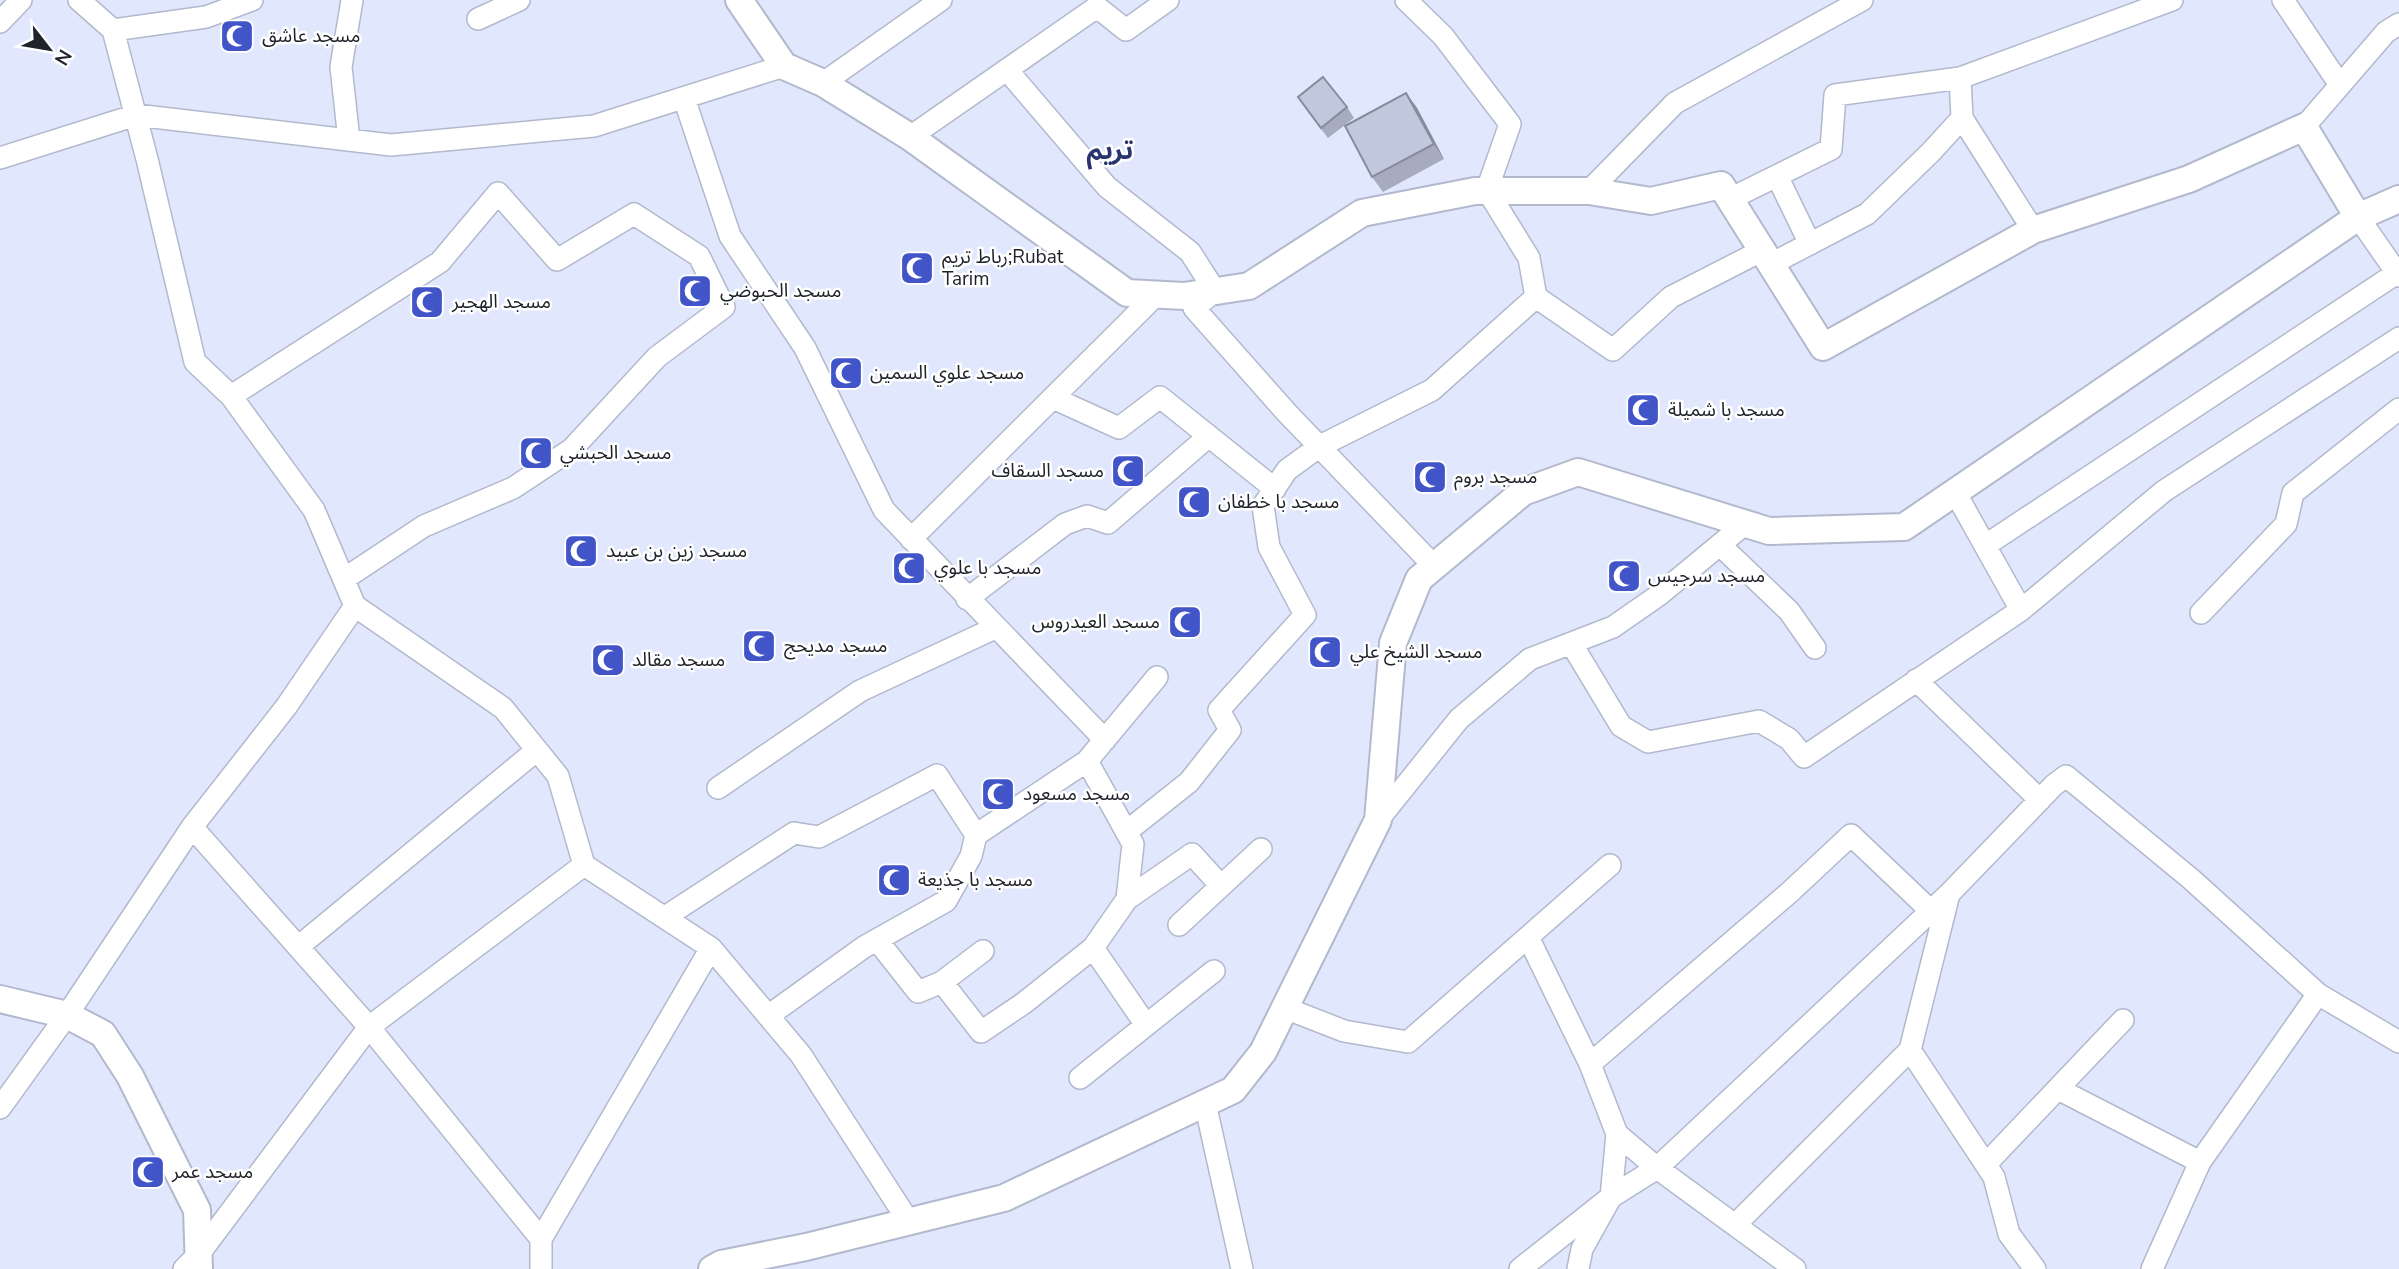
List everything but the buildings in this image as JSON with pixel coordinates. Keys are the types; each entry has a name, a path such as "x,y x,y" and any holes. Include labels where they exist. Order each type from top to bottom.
{"main road":[{"path":"739,0 783,66 824,83 910,137 1127,293 1184,296 1249,286 1363,213 1475,191 1589,191 1651,201 1721,185 1823,347 2033,230 2189,179 2304,127 2358,217"},
{"path":"712,1269 721,1264 806,1247 1004,1198 1233,1090 1263,1052 1378,820 1393,643 1419,579 1523,492 1578,472 1769,531 1904,527 2358,217 2399,199"},
{"path":"0,999 67,1014 103,1034 130,1076 197,1210 194,1264"}],"street":[{"path":"0,22 21,0"},
{"path":"79,0 113,30 195,362 231,396 314,510 355,606 503,708 558,776 584,865 711,948 801,1055 909,1222"},
{"path":"113,30 206,17 252,0"},
{"path":"349,140 341,67 352,0"},
{"path":"478,19 519,0"},
{"path":"824,83 941,0"},
{"path":"910,137 1097,7 1126,30 1168,0"},
{"path":"1406,0 1443,36 1510,124 1487,190 1529,258 1536,297 1613,350 1671,297 1767,257 1810,244 1867,214 1962,118"},
{"path":"1589,191 1675,103 1862,0"},
{"path":"1730,199 1831,149 1835,95 1960,78 2172,0"},
{"path":"2283,0 2340,85"},
{"path":"2304,127 2386,32 2399,24"},
{"path":"0,158 136,115 391,145 594,126 783,66"},
{"path":"1007,70 1107,187 1191,252 1215,291 1194,308 1287,413 1434,566"},
{"path":"1960,78 1962,118 2033,230"},
{"path":"684,98 730,236 805,348 884,510 1105,740"},
{"path":"1777,176 1810,244"},
{"path":"231,396 440,262 498,193 557,260 634,214 699,256 724,307 657,357 572,449 513,488 424,526 344,579"},
{"path":"1986,545 2398,275 2358,217"},
{"path":"911,539 1157,294"},
{"path":"1126,832 1189,782 1230,730 1219,710 1305,615 1269,547 1263,506 1287,470 1320,446 1432,390 1536,297"},
{"path":"1571,643 1621,726 1648,742 1759,721 1789,739 1804,757 2021,610 2164,491 2399,338"},
{"path":"1053,398 1119,428 1160,397 1275,489"},
{"path":"2201,613 2286,524 2292,493 2399,409"},
{"path":"967,599 1065,524 1087,516 1108,523 1209,436"},
{"path":"1955,492 2021,610"},
{"path":"1378,820 1459,719 1530,659 1613,627 1658,595 1746,523"},
{"path":"1720,545 1789,611 1815,648"},
{"path":"0,1108 67,1014 192,827 286,707 355,606"},
{"path":"718,788 860,691 995,628"},
{"path":"975,835 1087,761 1157,677"},
{"path":"1916,680 2040,800"},
{"path":"298,947 537,750"},
{"path":"1087,761 1133,844 1127,899"},
{"path":"664,917 794,833 819,837 937,775 975,835 971,856 946,901 877,940 768,1016"},
{"path":"1520,1269 1611,1197 1657,1168 1949,894 2066,776 2191,879 2318,994 2399,1042"},
{"path":"192,827 369,1027 541,1239"},
{"path":"1590,1064 1790,892 1851,835 1931,911"},
{"path":"1179,925 1261,849"},
{"path":"942,982 981,1032 1024,1003 1093,948 1127,899 1192,854 1221,886"},
{"path":"194,1264 369,1027 584,865"},
{"path":"1285,1008 1344,1031 1408,1042 1610,865"},
{"path":"1735,1225 1910,1049 1949,894"},
{"path":"1528,937 1590,1064 1617,1134 1611,1197 1582,1249 1578,1269"},
{"path":"877,940 918,992 942,982 983,951"},
{"path":"541,1269 541,1239 711,948"},
{"path":"1093,948 1146,1024"},
{"path":"1080,1079 1214,971"},
{"path":"2152,1269 2200,1162 2318,994"},
{"path":"1986,1164 2123,1020"},
{"path":"1910,1049 1994,1177 2009,1234 2035,1269"},
{"path":"2058,1089 2200,1162"},
{"path":"1205,1103 1242,1269"},
{"path":"1617,1134 1657,1168 1795,1269"}],"place":[{"name":"مسجد عاشق","path":"237,36"},
{"name":"رباط تريم;Rubat Tarim","path":"917,268"},
{"name":"مسجد الحبوضي","path":"695,291"},
{"name":"مسجد الهجير","path":"427,302"},
{"name":"مسجد علوي السمين","path":"846,373"},
{"name":"مسجد با شميلة","path":"1643,410"},
{"name":"مسجد الحبشي","path":"536,453"},
{"name":"مسجد السقاف","path":"1128,471"},
{"name":"مسجد بروم","path":"1430,477"},
{"name":"مسجد با خطفان","path":"1194,502"},
{"name":"مسجد زين بن عبيد","path":"581,551"},
{"name":"مسجد با علوي","path":"909,568"},
{"name":"مسجد سرجيس","path":"1624,576"},
{"name":"مسجد العيدروس","path":"1185,622"},
{"name":"مسجد مديحج","path":"759,646"},
{"name":"مسجد الشيخ علي","path":"1325,652"},
{"name":"مسجد مقالد","path":"608,660"},
{"name":"مسجد مسعود","path":"998,794"},
{"name":"مسجد با جذيعة","path":"894,880"},
{"name":"مسجد عمر","path":"148,1172"}],"district":[{"name":"تريم","path":"1110,150"}]}
